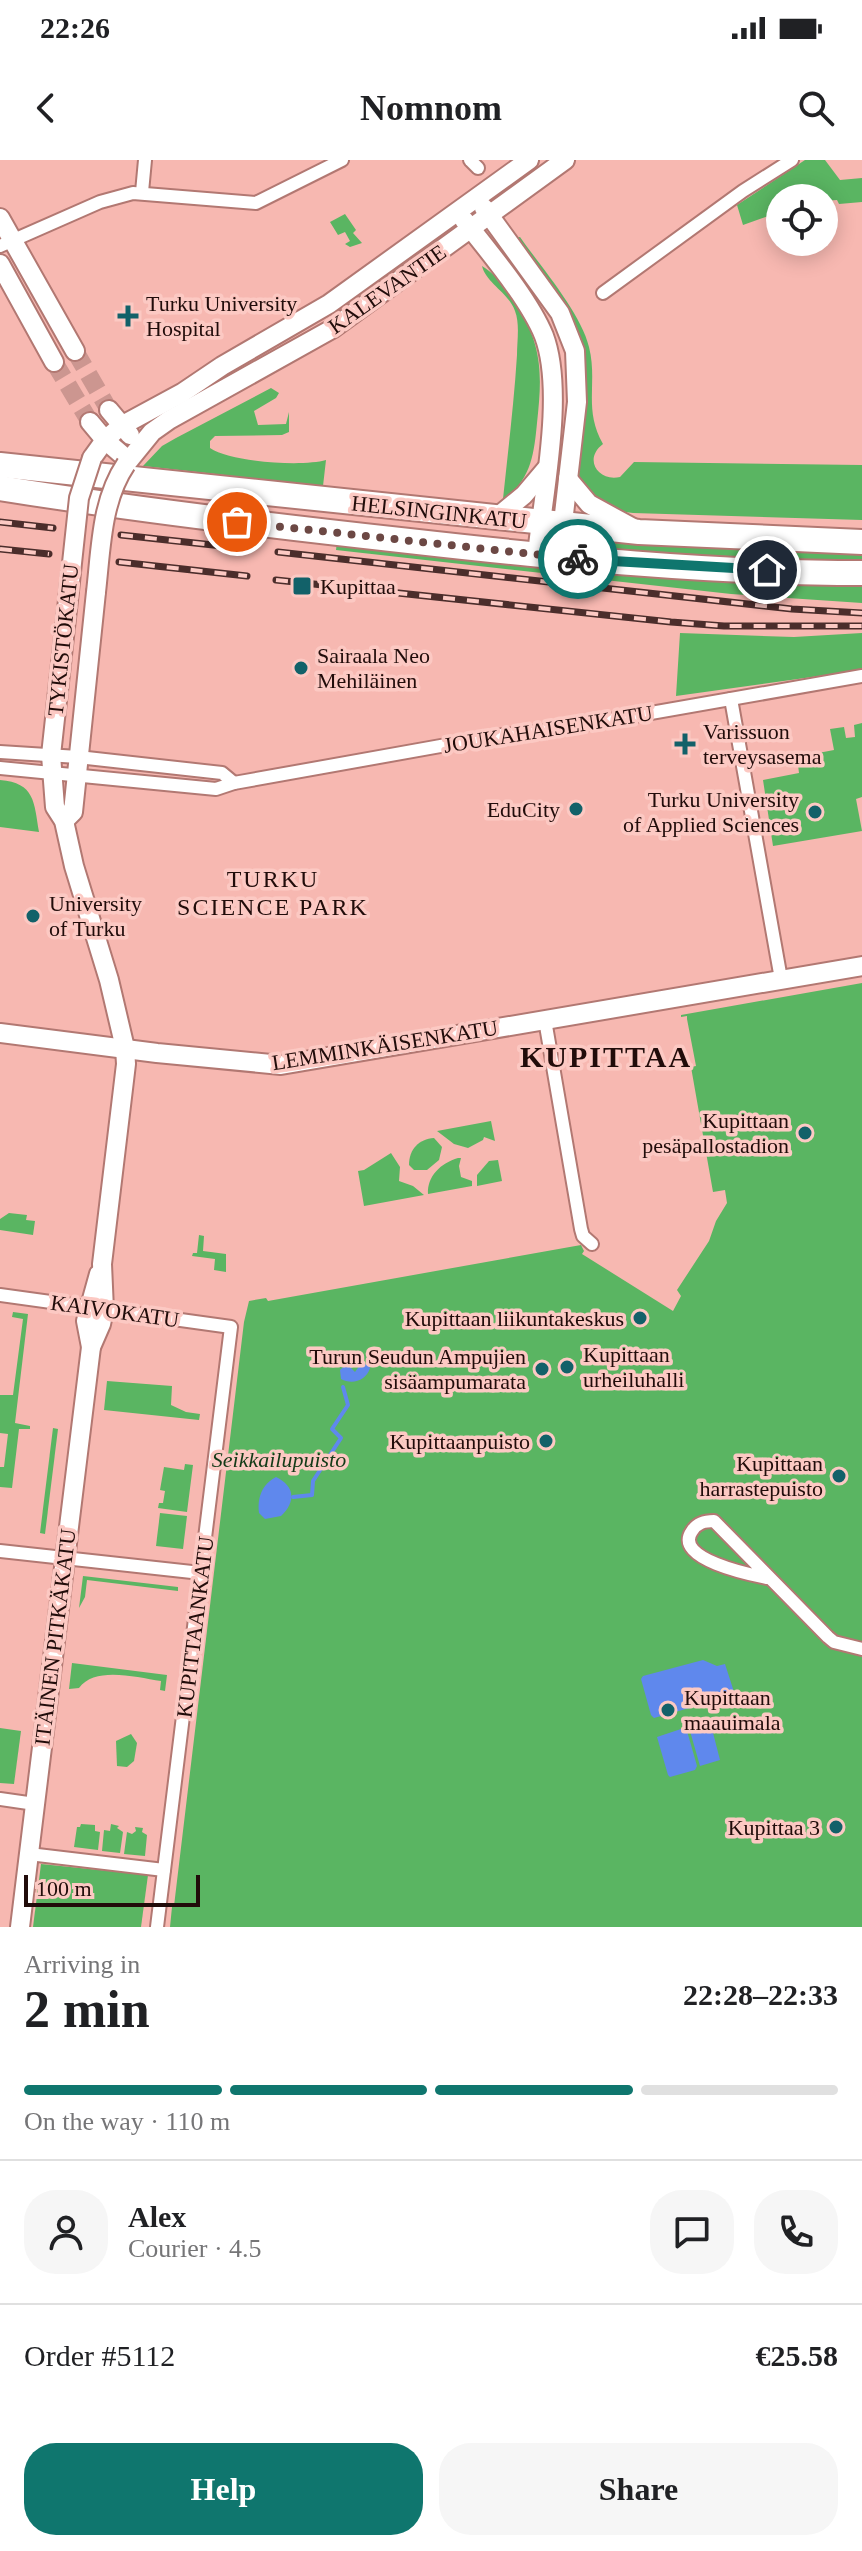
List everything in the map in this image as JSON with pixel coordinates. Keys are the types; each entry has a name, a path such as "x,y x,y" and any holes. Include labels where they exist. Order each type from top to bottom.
{"highway":[{"name":"HELSINGINKATU","path":"0,454 65,472"},
{"name":"HELSINGINKATU","path":"0,465 639,532 862,542"},
{"name":"HELSINGINKATU","path":"0,488 90,504 548,556 685,566 862,573"},
{"path":"0,502 90,504"}],"main road":[{"name":"KALEVANTIE","path":"92,458 105,440 121,426 306,319 529,160"},
{"name":"KALEVANTIE","path":"127,462 141,444 177,415 332,329 565,160"},
{"path":"477,198 554,304 572,343 578,390 568,479 551,523"},
{"path":"458,211 532,314 548,350 553,391 546,469 551,523 548,556"},
{"path":"0,218 6,243 75,351"},
{"path":"0,264 54,362"},
{"path":"109,410 141,444"},
{"path":"90,422 127,462"},
{"name":"TYKISTÖKATU","path":"92,458 79,498 51,764 55,807 64,821 125,1048"},
{"name":"TYKISTÖKATU","path":"64,821 73,812 107,508 113,488 127,462"},
{"path":"496,518 520,499 546,469"},
{"path":"568,479 589,504 639,532"},
{"name":"LEMMINKÄISENKATU","path":"0,1033 281,1065 862,966"},
{"name":"ITÄINEN PITKÄKATU","path":"20,1927 91,1347 101,1324 97,1308 126,1064 125,1048"}],"street":[{"path":"142,192 145,160"},
{"path":"6,243 100,202 142,192 241,204 256,203 342,160"},
{"path":"603,293 743,191 792,160"},
{"name":"JOUKAHAISENKATU","path":"0,752 51,764 216,789 234,783 502,735 554,730 862,676"},
{"path":"731,699 781,979"},
{"name":"JOUKAHAISENKATU","path":"0,768 51,764"},
{"path":"545,1020 581,1229 583,1236 592,1244"},
{"name":"KAIVOKATU","path":"0,1295 231,1327"},
{"name":"KUPITTAANKATU","path":"157,1927 231,1327"},
{"path":"767,1578 713,1563 694,1550 689,1537 693,1529 704,1521 714,1521 767,1578 834,1642 862,1649"},
{"path":"0,1551 201,1573"},
{"path":"0,1799 35,1804"},
{"path":"29,1854 164,1870"}],"green space":[{"path":"805,160 825,160 840,180 862,178 862,202 839,204 838,184 769,184"},
{"path":"766,186 766,217 743,225 737,205"},
{"path":"345,214 356,230 353,233 362,243 350,247 345,244 350,241 345,232 338,235 330,222"},
{"path":"520,237 569,305 585,334 591,360 592,407 603,444 594,456 600,473 612,478 620,477 634,462 862,465 862,520 633,513 607,507 591,497 577,475 584,362 516,238"},
{"path":"482,266 503,285 519,308 533,337 539,364 539,407 532,456 520,484 503,499 516,373 517,321 512,305 488,278"},
{"path":"271,388 279,393 254,411 258,425 286,424 289,412 289,432 282,435 215,436 210,441 210,448 234,457 267,462 326,460 323,486 143,466 162,446"},
{"path":"565,536 862,552 862,563 743,561 575,547"},
{"path":"337,541 862,580 862,603 731,594 336,550"},
{"path":"680,633 794,637 862,633 862,670 676,696"},
{"path":"862,723 862,797 856,799 862,831 773,846 763,780 799,773 797,757 834,750 830,729 844,727 846,738 855,737 854,725"},
{"path":"0,780 20,785 31,796 39,832 0,827"},
{"name":"Kupittaanpuisto","path":"862,983 862,1927 170,1927 249,1301 266,1298 268,1301 581,1245 582,1254 673,1311 681,1296 677,1290 709,1241 727,1203 725,1190 713,1192 691,1067 696,1066 687,1016 681,1015"},
{"path":"491,1121 495,1141 484,1137 468,1148 454,1144 437,1131"},
{"path":"434,1138 442,1147 439,1160 427,1170 414,1170 409,1165 413,1150 424,1140"},
{"path":"391,1153 400,1167 399,1181 413,1186 424,1195 364,1206 358,1171"},
{"path":"461,1158 461,1177 472,1181 472,1186 428,1194 436,1171"},
{"path":"498,1160 502,1181 477,1186 477,1175 489,1161"},
{"path":"9,1213 27,1215 26,1220 35,1221 33,1235 0,1230 0,1219"},
{"path":"199,1235 204,1236 203,1251 226,1254 226,1272 214,1270 215,1259 192,1256 197,1253"},
{"path":"13,1312 28,1314 15,1423 30,1426 30,1429 19,1429 12,1488 0,1487 0,1467 4,1467 8,1434 0,1433 0,1395 13,1395 23,1319 12,1317"},
{"path":"107,1381 172,1386 171,1405 200,1414 199,1420 104,1410"},
{"path":"53,1428 58,1429 45,1534 40,1533"},
{"path":"185,1464 193,1465 187,1512 158,1508 159,1503 163,1503 165,1491 160,1490 164,1467 184,1470"},
{"path":"160,1513 187,1516 183,1549 156,1546"},
{"path":"83,1576 178,1587 178,1591 87,1580 85,1597 79,1608"},
{"path":"72,1663 167,1675 165,1691 160,1690 161,1681 116,1675 95,1677 79,1688 69,1689"},
{"path":"0,1728 21,1731 14,1784 0,1783"},
{"path":"131,1734 137,1743 134,1761 127,1767 117,1766 116,1741"},
{"path":"81,1824 95,1825 95,1831 100,1832 98,1850 74,1847 77,1827"},
{"path":"111,1824 119,1826 117,1828 123,1832 120,1853 102,1851 104,1830 110,1831"},
{"path":"135,1827 143,1828 142,1832 147,1835 145,1856 124,1854 127,1832 132,1834 136,1831"},
{"path":"41,1864 148,1875 141,1927 33,1927"}],"water":[{"path":"351,1360 351,1368 355,1372 360,1365 368,1364 370,1368 358,1381 341,1379 340,1370"},
{"path":"276,1477 287,1485 291,1500 281,1516 265,1519 259,1513 260,1497 267,1483"},
{"path":"703,1660 717,1666 725,1664 735,1695 654,1718 641,1679 643,1676"},
{"path":"711,1725 720,1760 700,1766 690,1731"},
{"path":"684,1728 697,1766 695,1770 670,1777 657,1737"}],"waterway":[{"path":"293,1497 312,1495 313,1481 341,1438 332,1429 348,1405 343,1387"}],"tunnel":[{"path":"75,351 109,410"},
{"path":"54,362 90,422"}],"railway":[{"path":"0,522 53,528"},
{"path":"121,535 250,549"},
{"path":"0,549 49,554"},
{"path":"278,552 792,609 862,613"},
{"path":"119,562 247,576"},
{"path":"276,580 671,622 724,626 862,626"}],"way so far":[{"path":"237,522 578,559"}],"place":[{"name":"Turku University Hospital","path":"128,316"},
{"name":"Kupittaa","path":"302,586"},
{"name":"Sairaala Neo Mehiläinen","path":"301,668"},
{"name":"Varissuon terveysasema","path":"685,744"},
{"name":"EduCity","path":"576,809"},
{"name":"Turku University of Applied Sciences","path":"815,812"},
{"name":"University of Turku","path":"33,916"},
{"name":"Kupittaan pesäpallostadion","path":"805,1133"},
{"name":"Kupittaan liikuntakeskus","path":"640,1318"},
{"name":"Kupittaan urheiluhalli","path":"567,1367"},
{"name":"Turun Seudun Ampujien sisäampumarata","path":"542,1369"},
{"name":"Kupittaanpuisto","path":"546,1441"},
{"name":"Kupittaan harrastepuisto","path":"839,1476"},
{"name":"Kupittaan maauimala","path":"668,1710"},
{"name":"Kupittaa 3","path":"836,1827"}],"district":[{"name":"TURKU SCIENCE PARK","path":"273,893"},
{"name":"KUPITTAA","path":"606,1056"}],"route":[{"path":"578,559 767,570"}],"park label":[{"name":"Seikkailupuisto","path":"279,1459"}]}
